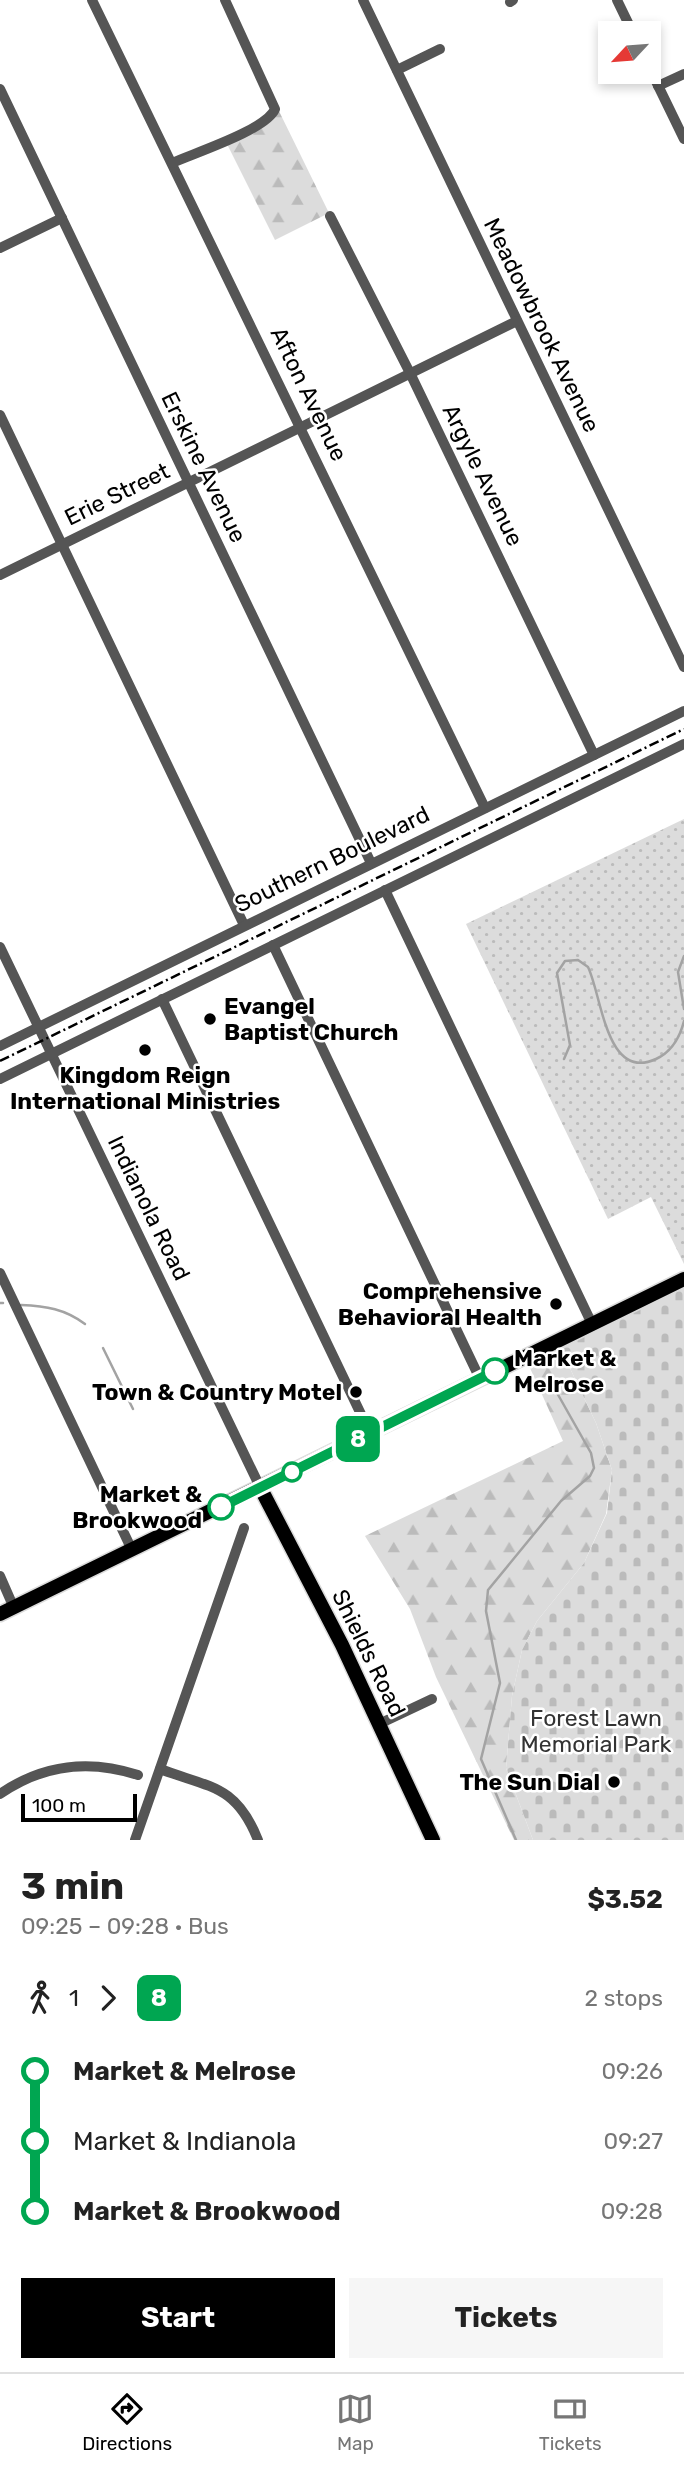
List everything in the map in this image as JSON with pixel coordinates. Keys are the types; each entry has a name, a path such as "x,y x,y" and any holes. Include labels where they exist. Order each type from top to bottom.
{"main road":[{"path":"7,1611 684,1279"},
{"name":"Shields Road","path":"260,1487 379,1724 433,1840"}],"street":[{"name":"Afton Avenue","path":"92,0 302,426 485,808"},
{"path":"172,163 272,116 275,103 225,0"},
{"name":"Meadowbrook Avenue","path":"363,0 684,667"},
{"path":"617,0 627,21"},
{"path":"397,69 440,48"},
{"path":"684,74 658,86 684,139"},
{"name":"Erskine Avenue","path":"0,89 371,863"},
{"name":"Argyle Avenue","path":"330,216 410,373 594,755"},
{"path":"0,248 62,218"},
{"name":"Erie Street","path":"0,575 517,321"},
{"path":"0,415 244,925"},
{"name":"Southern Boulevard","path":"0,1046 684,711"},
{"path":"0,1079 684,744"},
{"path":"385,890 592,1324"},
{"path":"273,945 480,1378"},
{"name":"Indianola Road","path":"0,947 260,1487"},
{"path":"162,999 370,1433"},
{"path":"0,1273 132,1550"},
{"path":"135,1840 244,1528"},
{"path":"0,1576 7,1611"},
{"path":"379,1724 432,1699"},
{"path":"0,1794 36,1774 74,1766 113,1768 138,1775"},
{"path":"160,1769 230,1796 245,1811 258,1840"}],"green space":[{"path":"275,103 329,213 275,240 225,140 258,125"},
{"path":"684,819 684,1264 651,1197 608,1219 466,924"},
{"name":"Forest Lawn Memorial Park","path":"684,1279 684,1840 533,1840 506,1768 512,1696 522,1650 537,1621 584,1563 607,1513 612,1470 596,1423 557,1341"},
{"path":"557,1341 596,1423 612,1470 606,1514 584,1563 537,1621 522,1650 512,1696 506,1768 533,1840 514,1840 436,1677 410,1609 365,1536 563,1441 525,1357"}],"waterway":[{"path":"684,956 678,972 684,1009"},
{"path":"564,1059 570,1045 557,973 565,961 578,960 588,967 608,1032 616,1048 626,1058 639,1063 661,1056 674,1043 684,1021"},
{"path":"21,1305 55,1309 85,1324"},
{"path":"103,1348 133,1409"},
{"path":"516,1840 481,1759 500,1683 486,1611 488,1590 561,1501 590,1476 594,1468 591,1453 548,1377"}],"railway":[{"path":"0,1061 684,729"}],"bus line":[{"name":"8","path":"221,1507 495,1371"}],"place":[{"name":"Evangel Baptist Church","path":"210,1019"},
{"name":"Kingdom Reign International Ministries","path":"145,1050"},
{"name":"Comprehensive Behavioral Health","path":"556,1304"},
{"name":"Market & Melrose","path":"495,1371"},
{"name":"Town & Country Motel","path":"356,1392"},
{"name":"Market & Brookwood","path":"221,1507"},
{"name":"The Sun Dial","path":"614,1782"}]}
